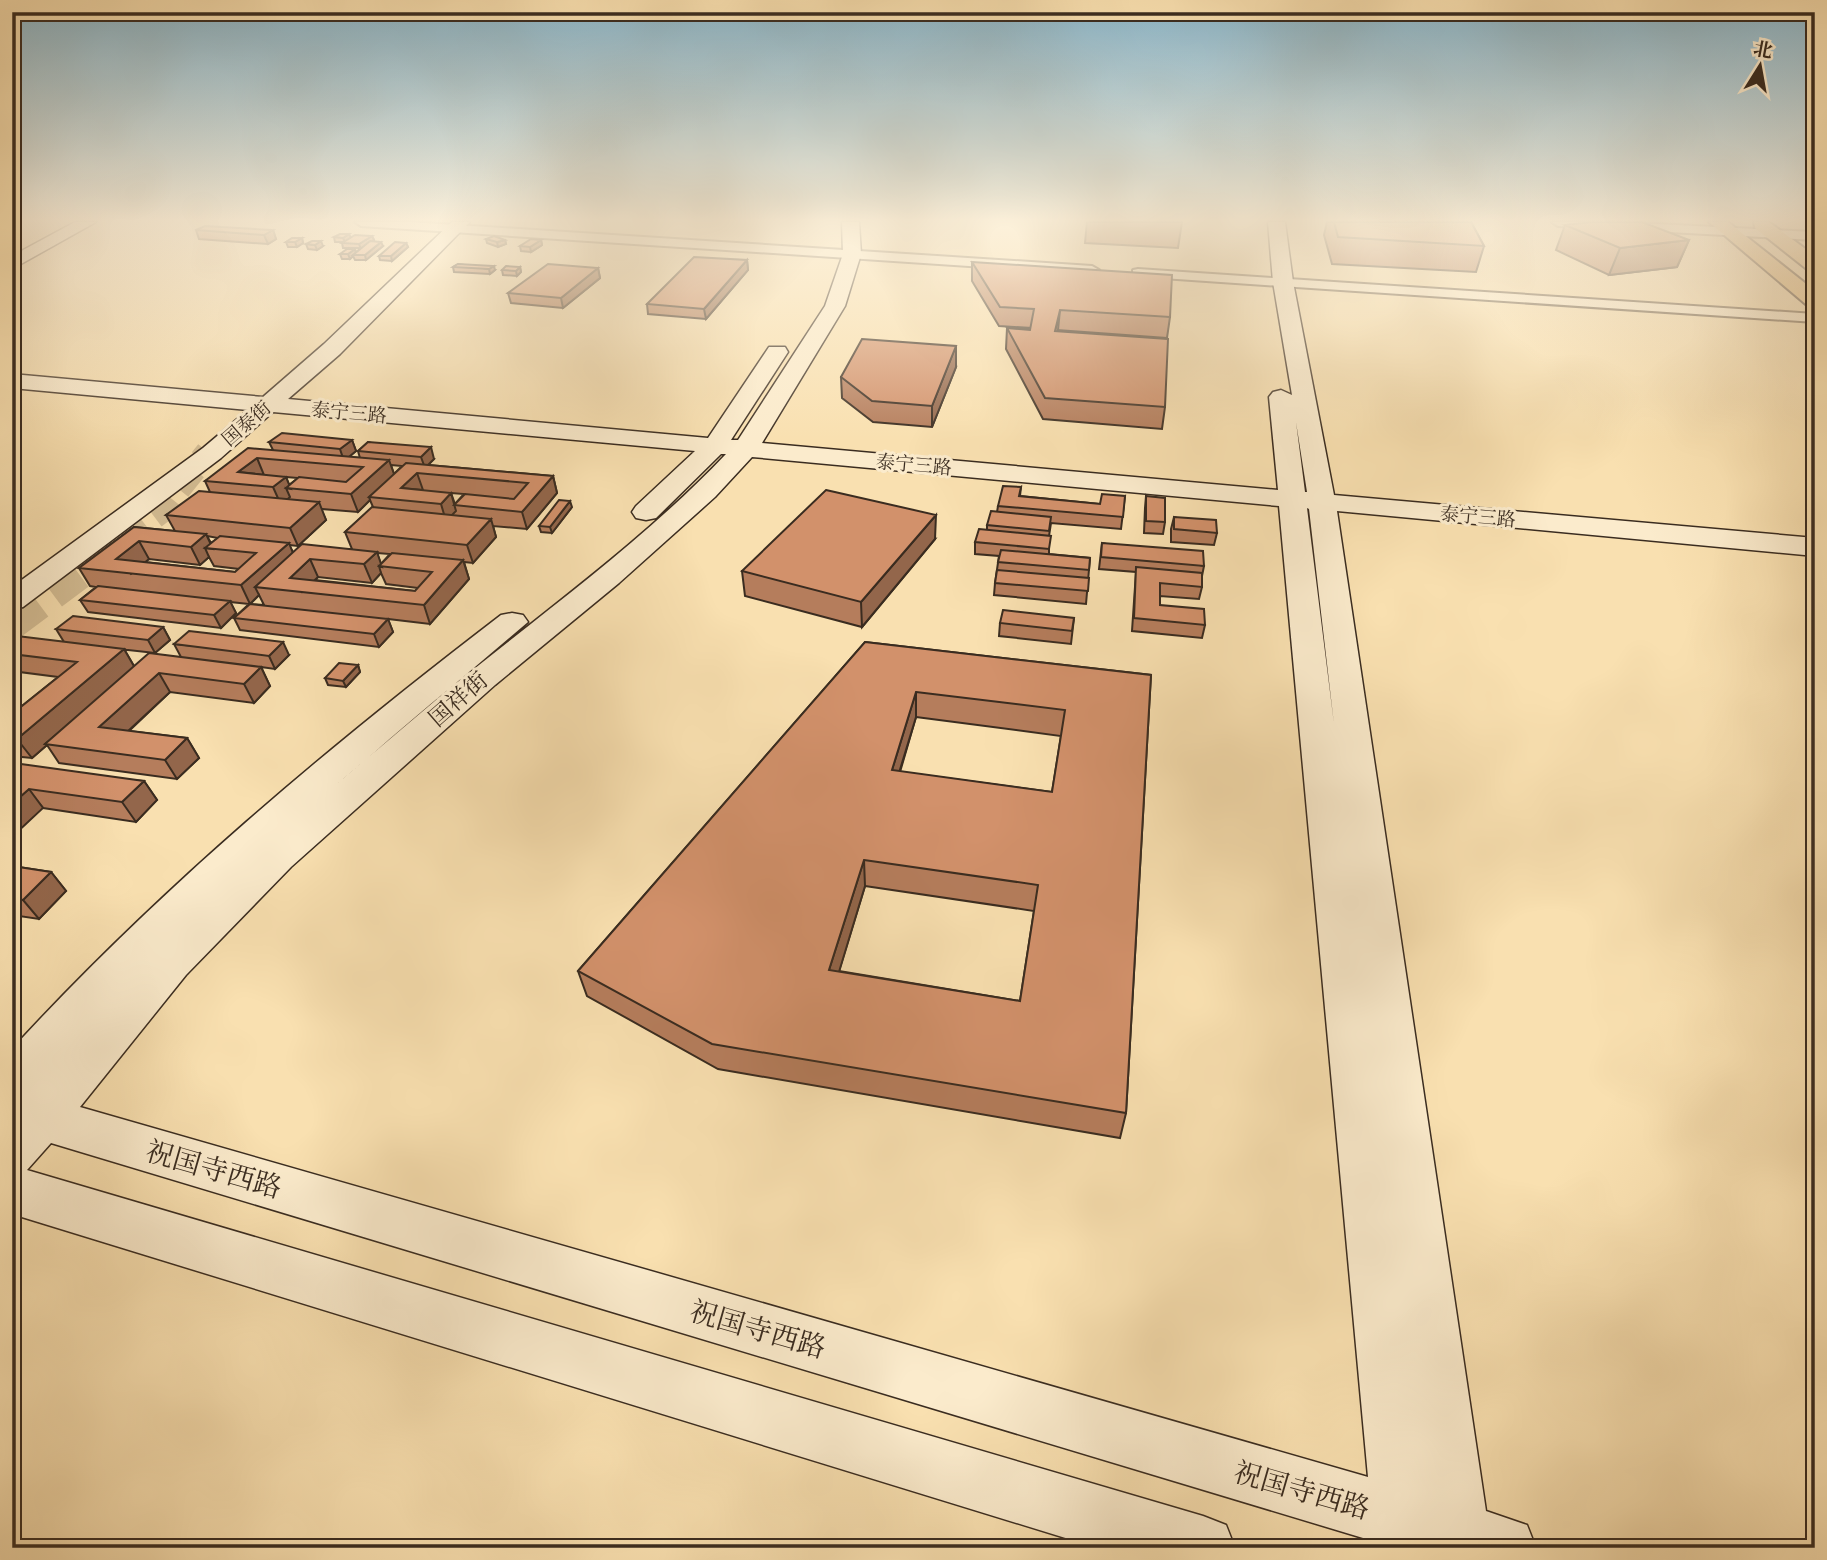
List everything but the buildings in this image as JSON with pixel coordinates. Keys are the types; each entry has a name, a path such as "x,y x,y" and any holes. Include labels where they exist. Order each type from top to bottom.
{"street":[{"name":"国泰街","path":"12,601 212,453 332,349 387,295"},
{"name":"国祥街","path":"20,1116 278,857 483,678 618,568 706,491 736,438 835,306 836,295"},
{"path":"1278,295 1306,490 1474,1544"},
{"path":"1468,295 1815,318"},
{"name":"泰宁三路","path":"12,363 277,396 1306,490 1815,547"},
{"name":"泰宁三路","path":"12,381 277,396"},
{"name":"国祥街","path":"20,1116 125,958 318,779 435,681 575,575 736,438"},
{"path":"1306,490 1405,1534"},
{"name":"泰宁三路","path":"1306,490 1815,524"},
{"name":"祝国寺西路","path":"20,1116 1405,1534 1474,1544"},
{"path":"12,1190 1203,1548"}],"tunnel":[{"path":"95,561 160,512 208,452"},
{"path":"12,623 98,559"}]}
